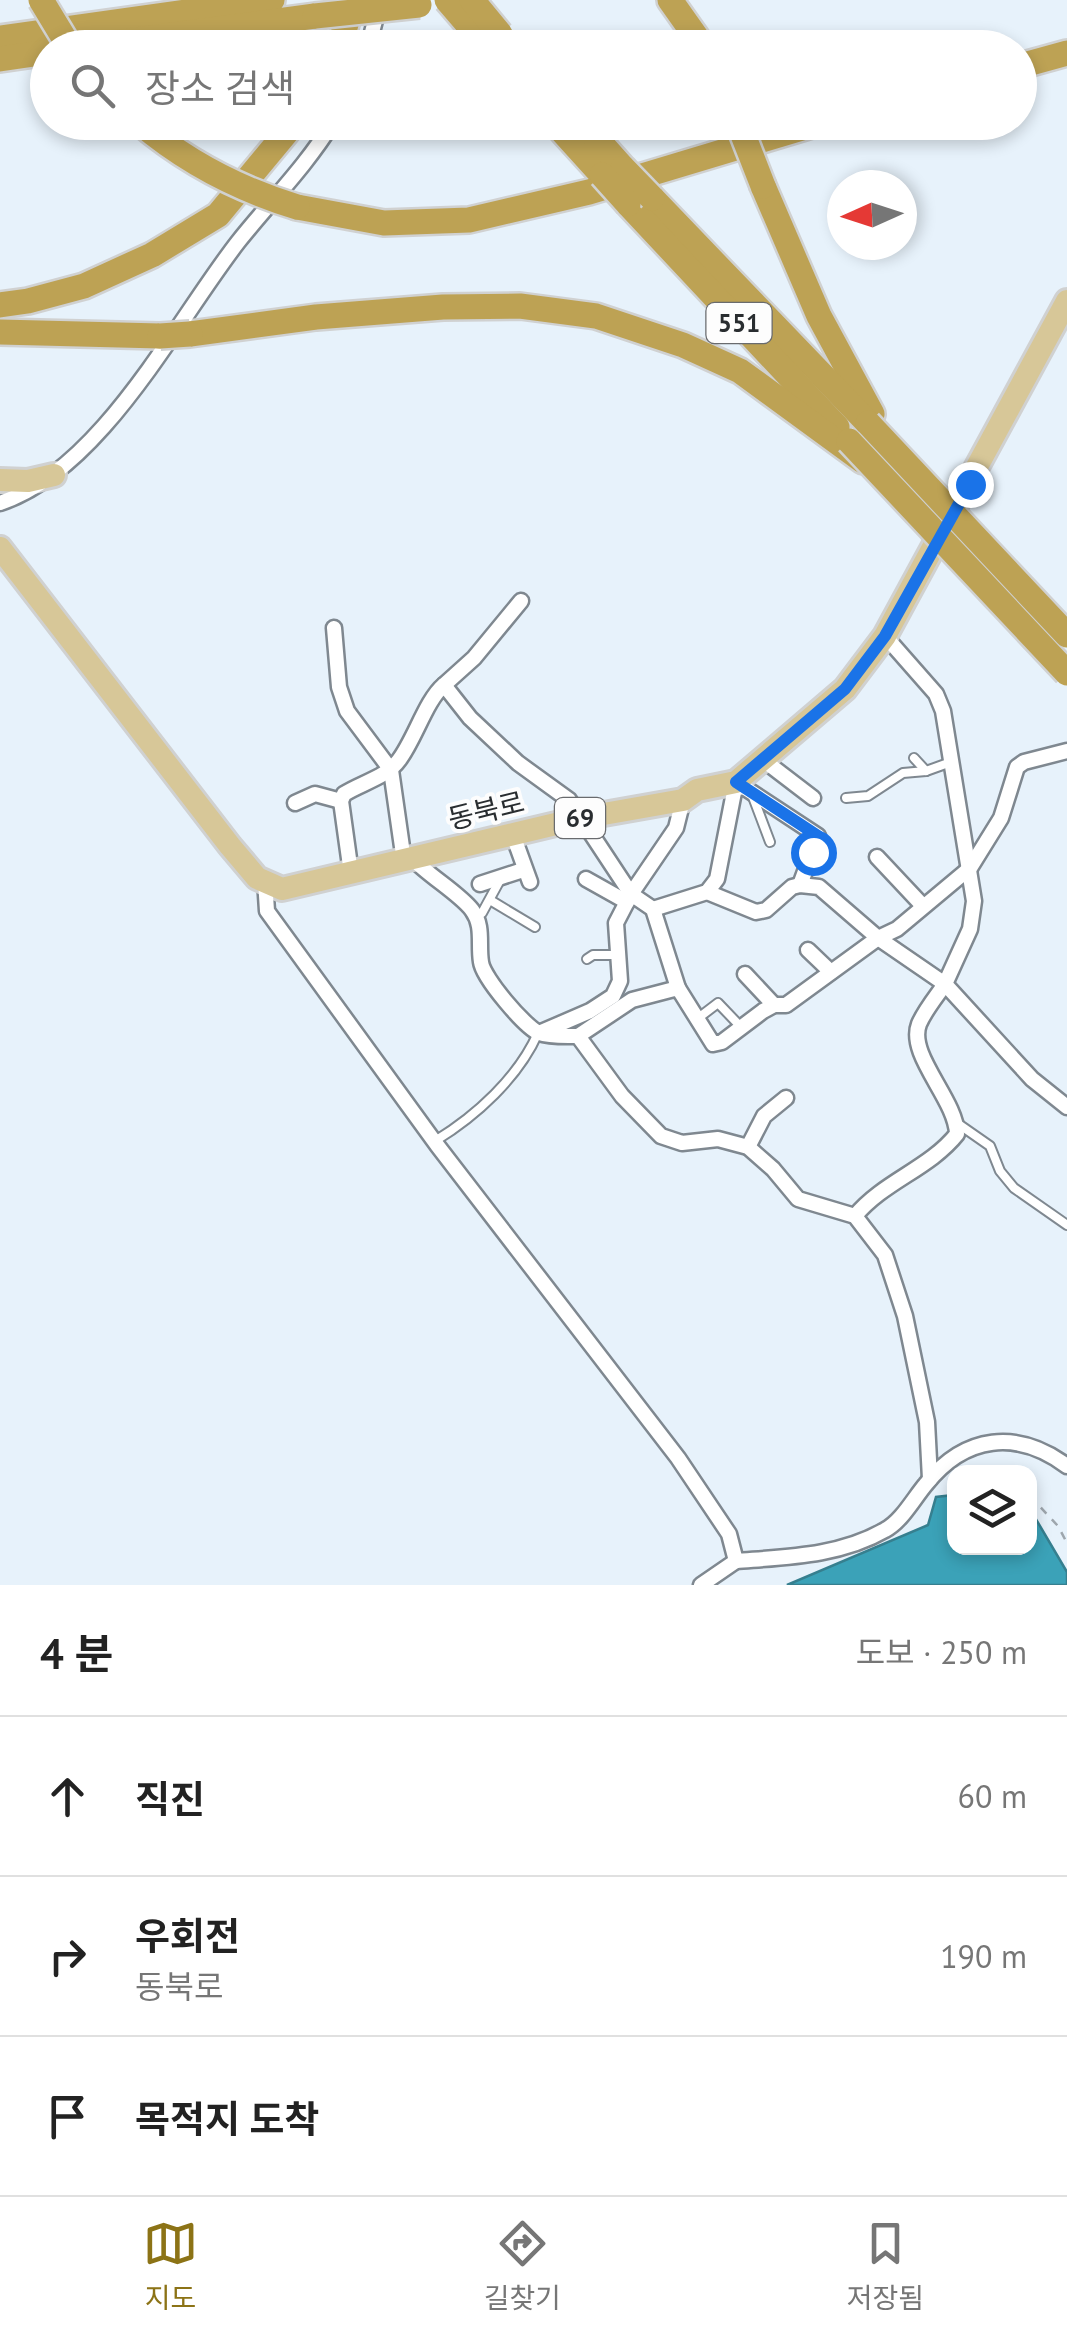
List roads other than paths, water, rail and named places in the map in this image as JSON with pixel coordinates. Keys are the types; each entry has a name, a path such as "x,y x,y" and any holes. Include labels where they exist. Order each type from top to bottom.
{"highway":[{"path":"40,0 60,30"},
{"path":"103,30 272,0"},
{"path":"344,30 352,0"},
{"path":"447,0 481,30"},
{"path":"472,0 489,30"},
{"path":"209,30 480,0"},
{"path":"677,9 692,30"},
{"path":"1037,61 1067,53"},
{"path":"162,140 221,178 296,207 384,224 469,220 589,192 762,140"},
{"path":"0,304 84,286 152,255 218,215 279,140"},
{"name":"551","path":"575,140 612,171 859,432 881,475 1067,673"},
{"name":"551","path":"593,140 612,171"},
{"path":"745,140 819,316 888,445"},
{"path":"0,332 160,336 442,307 520,306 596,316 683,344 740,370 881,475"},
{"name":"551","path":"859,432 888,445 1067,635"}],"main road":[{"name":"동북로","path":"265,880 282,890 581,818 683,800 697,790 744,787 762,759 845,689 885,636 1067,301"},
{"path":"0,480 28,481 54,475"},
{"path":"0,548 230,846 257,878 265,880"}],"street":[{"path":"372,30 380,0"},
{"path":"0,503 32,490 54,475 131,396 236,245 319,140"},
{"path":"351,873 341,801 344,794 391,770 429,710 433,694 474,658 522,601"},
{"path":"334,628 338,687 347,711 391,770 408,860 472,909 482,933 480,964 512,1009 538,1033 578,1036 632,1000 678,988"},
{"path":"855,1216 869,1200 958,1134 957,1123 916,1037 919,1024 944,984 970,929 974,901 943,711 936,694 885,636"},
{"path":"444,685 470,718 518,763 557,789 581,818 629,898"},
{"path":"654,909 678,988 713,1044 722,1042 774,1005 786,1005 896,928 970,868 1001,818 1018,767 1067,751"},
{"path":"762,759 813,798"},
{"path":"586,878 654,909 707,892 717,879 744,787 818,836 800,885"},
{"path":"294,803 315,794 341,801"},
{"path":"538,1033 590,1012 614,996 620,981 616,923 676,828 683,800"},
{"path":"480,884 503,876 527,876 513,835"},
{"path":"877,857 923,906"},
{"path":"265,880 268,911 434,1141 678,1458 729,1534 736,1561"},
{"path":"707,892 756,912 766,910 784,893 800,885 826,890 878,938 944,984 1032,1079 1067,1106"},
{"path":"808,950 831,972"},
{"path":"744,974 774,1005"},
{"path":"578,1036 622,1096 661,1136 682,1143 718,1139 748,1148 774,1169 798,1198 855,1216 886,1254 905,1316 927,1422 930,1478"},
{"path":"748,1148 764,1116 786,1098"},
{"path":"701,1585 736,1561 856,1546 891,1527 948,1460 980,1443 1033,1445 1067,1466"}],"lane":[{"path":"914,758 926,771"},
{"path":"846,798 868,796 903,773 926,771 951,762"},
{"path":"744,787 770,842"},
{"path":"475,918 503,876"},
{"path":"490,900 535,927"},
{"path":"587,959 592,955 618,955"},
{"path":"697,1019 718,1003 741,1027"},
{"path":"434,1141 482,1108 527,1053 538,1033"},
{"path":"957,1123 990,1146 1000,1171 1014,1188 1067,1225"}],"water":[{"path":"947,1496 947,1555 1037,1555 1037,1521 1067,1572 1067,1585 787,1585 928,1525 936,1497"}]}
